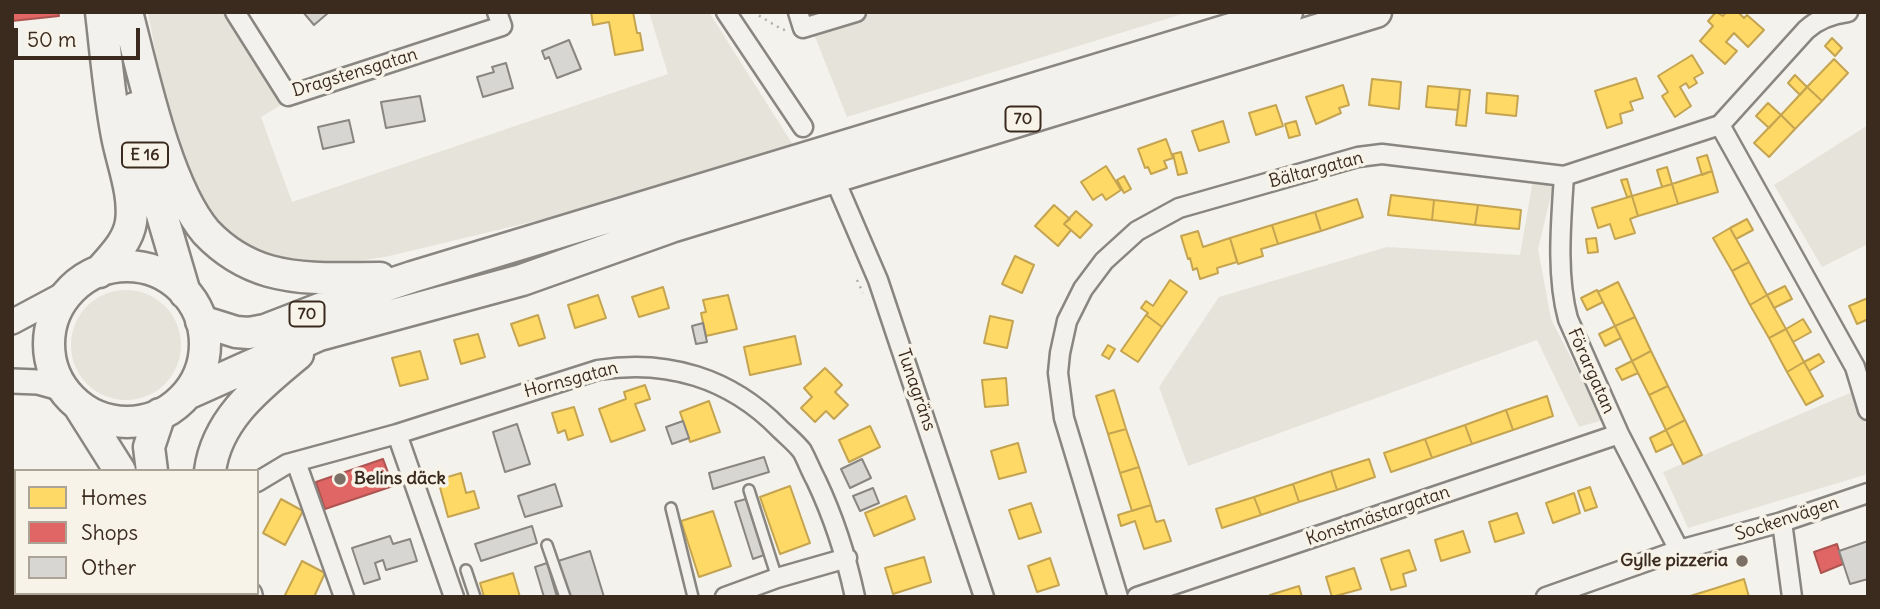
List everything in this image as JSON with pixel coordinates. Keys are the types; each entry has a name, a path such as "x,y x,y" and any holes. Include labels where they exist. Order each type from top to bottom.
{"highway":[{"name":"E 16","path":"99,272 128,234 131,220 129,190 112,106 101,12"},
{"name":"E 16","path":"125,12 135,104 147,164 185,293"},
{"path":"125,12 164,145 180,187 205,230 223,248 245,262 289,275 324,279 412,277"},
{"name":"70","path":"201,321 249,334 265,330 340,300 412,277 1287,12"},
{"name":"70","path":"187,394 320,335 522,280 671,227 1376,12"},
{"path":"71,397 101,417 125,422 160,414 187,394 203,359 204,333 201,321 185,293 167,278 145,269 122,267 99,272 70,291 55,313 49,338 52,365 71,397 119,469"},
{"name":"70","path":"210,469 216,443 241,405 320,335"},
{"path":"152,469 149,447 160,414"}],"street":[{"name":"Dragstensgatan","path":"235,12 288,96 502,26 497,12"},
{"path":"726,12 803,127"},
{"path":"801,20 856,12"},
{"name":"Bältargatan","path":"1118,597 1064,418 1058,373 1059,353 1068,321 1083,289 1104,261 1138,231 1179,208 1358,157 1381,154 1564,176 1720,125 1806,30 1829,16 1848,12"},
{"path":"1720,125 1862,364 1868,410"},
{"name":"Förargatan","path":"1564,176 1562,237 1564,303 1568,319 1619,434 1679,550"},
{"name":"Tunagräns","path":"838,187 878,280 984,597"},
{"path":"12,322 70,291"},
{"name":"Hornsgatan","path":"259,480 287,464 397,433 598,370 627,365 664,368 711,380 760,408 802,451 831,512 847,558 855,597"},
{"path":"12,381 38,382 71,397"},
{"path":"397,433 454,597"},
{"name":"Konstmästargatan","path":"1137,597 1619,434"},
{"path":"296,462 344,597"},
{"name":"Sockenvägen","path":"1546,597 1679,550 1782,522 1868,493"},
{"path":"1782,522 1792,597"},
{"path":"725,597 777,578 847,558"}],"lane":[{"path":"749,490 777,578"},
{"path":"671,508 693,597"},
{"path":"547,545 565,597"},
{"path":"466,570 475,597"}],"path":[{"path":"753,12 783,30 801,20"}],"shaded area":[{"path":"148,12 229,12 286,102 261,117 292,202 668,74 649,12 709,12 795,148 560,215 385,257 337,264 294,265 252,254 217,227 197,197 167,114"},
{"path":"877,12 1189,12 847,117 813,32"},
{"path":"1868,125 1868,244 1822,267 1774,185"},
{"path":"1533,180 1553,187 1538,249 1551,319 1603,420 1579,427 1537,340 1188,466 1159,387 1219,297 1387,247 1520,255"},
{"path":"126,290 147,294 165,306 177,324 181,345 177,366 165,384 147,396 126,400 105,396 87,384 75,366 71,345 75,324 87,306 105,294"},
{"path":"1862,388 1868,474 1688,528 1663,472"}],"building: Homes":[{"path":"591,12 633,12 643,50 615,55 609,22 593,25"},
{"path":"1716,12 1723,16 1726,12 1738,12 1744,18 1747,15 1764,30 1748,47 1734,33 1726,42 1737,51 1725,64 1700,41 1713,26 1708,21"},
{"path":"1832,38 1842,48 1835,56 1825,46"},
{"path":"1692,55 1703,73 1694,78 1697,83 1689,88 1686,83 1680,87 1691,106 1675,117 1662,96 1668,92 1658,76"},
{"path":"1834,59 1848,73 1822,101 1807,87"},
{"path":"1795,75 1807,87 1800,95 1788,83"},
{"path":"1636,78 1643,98 1630,102 1633,110 1620,114 1622,123 1607,128 1595,91"},
{"path":"1372,79 1401,82 1399,109 1369,105"},
{"path":"1343,85 1349,105 1339,108 1341,113 1316,124 1306,97"},
{"path":"1428,86 1460,89 1458,110 1426,107"},
{"path":"1807,87 1822,101 1795,129 1781,115"},
{"path":"1460,89 1470,90 1466,126 1456,125"},
{"path":"1487,93 1518,96 1516,116 1486,113"},
{"path":"1768,103 1781,115 1769,128 1756,116"},
{"path":"1276,105 1283,126 1256,135 1249,113"},
{"path":"1781,115 1795,129 1769,157 1754,143"},
{"path":"1223,121 1229,142 1199,151 1192,131"},
{"path":"1296,121 1300,135 1289,138 1285,124"},
{"path":"1166,139 1173,158 1164,161 1167,168 1151,174 1148,167 1145,168 1138,149"},
{"path":"1181,152 1187,173 1178,175 1173,154"},
{"path":"1707,155 1712,171 1702,175 1697,158"},
{"path":"1106,166 1121,190 1106,200 1102,194 1093,200 1081,182"},
{"path":"1667,167 1672,184 1662,187 1657,170"},
{"path":"1712,171 1718,192 1678,204 1672,184"},
{"path":"1124,176 1131,189 1124,193 1117,180"},
{"path":"1627,179 1632,196 1627,197 1621,180"},
{"path":"1672,184 1678,204 1638,216 1632,196"},
{"path":"1391,195 1434,200 1432,220 1388,215"},
{"path":"1632,196 1638,216 1630,219 1635,233 1615,239 1610,224 1598,228 1592,208"},
{"path":"1357,199 1363,217 1321,231 1315,212"},
{"path":"1434,200 1478,205 1475,225 1432,220"},
{"path":"1054,205 1070,219 1064,224 1071,230 1058,246 1035,226"},
{"path":"1478,205 1521,210 1519,229 1475,225"},
{"path":"1076,211 1092,225 1080,238 1064,224"},
{"path":"1315,212 1321,231 1278,244 1272,225"},
{"path":"1747,219 1753,230 1736,239 1730,228"},
{"path":"1272,225 1278,244 1261,249 1263,256 1238,264 1230,238"},
{"path":"1730,228 1749,262 1732,271 1713,238"},
{"path":"1198,231 1203,247 1230,238 1237,262 1217,268 1218,273 1200,279 1197,268 1193,270 1190,258 1188,259 1181,236"},
{"path":"1596,238 1598,252 1588,253 1586,239"},
{"path":"1015,256 1034,265 1022,293 1002,284"},
{"path":"1749,262 1767,295 1750,305 1732,271"},
{"path":"1170,280 1187,292 1162,327 1141,308 1146,301 1153,306"},
{"path":"1618,282 1635,317 1615,326 1598,292"},
{"path":"1785,286 1792,299 1774,308 1767,295"},
{"path":"663,287 669,308 639,317 632,297"},
{"path":"1597,290 1603,302 1587,310 1581,298"},
{"path":"598,295 606,318 575,328 568,305"},
{"path":"728,295 737,329 706,336 701,313 706,312 703,300"},
{"path":"1767,295 1786,329 1769,338 1750,305"},
{"path":"1868,298 1868,325 1866,320 1857,324 1849,306"},
{"path":"538,315 545,338 519,346 511,324"},
{"path":"1146,315 1162,327 1138,362 1121,351"},
{"path":"990,316 1013,321 1007,348 984,343"},
{"path":"1635,317 1651,351 1632,361 1615,326"},
{"path":"1803,319 1811,332 1793,342 1786,329"},
{"path":"1615,326 1621,338 1605,346 1599,334"},
{"path":"1786,329 1804,362 1787,372 1769,338"},
{"path":"478,334 485,357 461,364 454,340"},
{"path":"795,336 801,364 750,375 744,347"},
{"path":"1108,345 1115,349 1109,359 1102,355"},
{"path":"420,351 428,379 400,386 392,358"},
{"path":"1651,351 1668,386 1649,395 1632,361"},
{"path":"1819,354 1824,362 1809,371 1804,362"},
{"path":"1632,361 1638,373 1622,380 1616,369"},
{"path":"1804,362 1823,396 1806,405 1787,372"},
{"path":"825,368 842,385 835,392 848,405 834,419 826,411 815,422 801,408 812,397 804,388"},
{"path":"1006,378 1008,405 985,407 982,380"},
{"path":"645,385 650,399 635,404 645,430 611,442 599,409 626,399 624,392"},
{"path":"1668,386 1685,420 1666,430 1649,395"},
{"path":"1114,390 1126,429 1108,434 1096,396"},
{"path":"1547,396 1553,416 1513,430 1506,410"},
{"path":"709,401 720,432 690,442 680,412"},
{"path":"574,407 583,435 568,440 565,430 558,433 552,413"},
{"path":"1506,410 1513,430 1472,444 1465,425"},
{"path":"1685,420 1702,455 1683,464 1666,430"},
{"path":"1465,425 1472,444 1432,458 1425,439"},
{"path":"870,426 880,447 849,462 839,440"},
{"path":"1126,429 1139,467 1120,473 1108,434"},
{"path":"1666,430 1673,444 1656,452 1650,438"},
{"path":"1425,439 1432,458 1391,472 1384,453"},
{"path":"1018,443 1026,472 999,479 991,451"},
{"path":"1369,459 1375,477 1337,490 1331,471"},
{"path":"1139,467 1151,505 1132,511 1120,473"},
{"path":"1331,471 1337,490 1299,502 1293,484"},
{"path":"461,473 466,493 474,491 479,508 448,517 438,480"},
{"path":"1293,484 1299,502 1261,515 1254,497"},
{"path":"790,486 810,543 780,554 760,497"},
{"path":"1590,487 1597,507 1585,511 1578,491"},
{"path":"1574,493 1580,513 1553,523 1546,503"},
{"path":"906,496 915,519 874,536 865,513"},
{"path":"1254,497 1261,515 1222,528 1216,509"},
{"path":"281,499 303,511 285,545 263,533"},
{"path":"1031,503 1041,532 1019,539 1009,510"},
{"path":"1151,505 1156,522 1164,520 1171,541 1144,549 1135,521 1121,526 1118,515"},
{"path":"713,511 731,566 699,577 681,521"},
{"path":"1517,513 1524,533 1495,542 1489,522"},
{"path":"1463,531 1470,552 1441,561 1435,540"},
{"path":"1409,550 1416,570 1403,574 1406,586 1391,590 1381,559"},
{"path":"924,557 931,582 893,594 885,568"},
{"path":"1050,558 1059,585 1037,592 1028,566"},
{"path":"302,561 325,573 314,597 289,597 285,595"},
{"path":"1354,568 1361,589 1332,597 1326,577"},
{"path":"513,573 520,597 484,597 480,583"},
{"path":"1744,579 1749,597 1687,597 1713,589"},
{"path":"1299,586 1302,597 1270,595"}],"building: Shops":[{"path":"12,12 58,12 59,16 12,21"},
{"path":"383,459 393,486 325,509 316,482"},
{"path":"1837,544 1843,564 1821,573 1814,552"}],"building: Other":[{"path":"303,12 328,12 328,13 314,25"},
{"path":"569,40 581,69 557,78 549,57 545,59 542,51"},
{"path":"506,63 513,88 483,97 477,77 494,72 492,67"},
{"path":"420,96 425,121 386,128 381,102"},
{"path":"349,120 354,142 323,149 318,127"},
{"path":"703,323 707,342 696,344 692,326"},
{"path":"683,421 689,438 672,444 666,427"},
{"path":"517,424 530,464 505,472 493,432"},
{"path":"764,457 769,472 713,489 709,473"},
{"path":"862,459 871,478 850,488 841,469"},
{"path":"555,484 562,506 525,517 518,496"},
{"path":"873,488 879,503 860,511 853,496"},
{"path":"746,499 764,555 753,559 735,502"},
{"path":"532,526 537,543 481,561 475,544"},
{"path":"390,536 393,544 410,539 417,561 386,570 383,560 375,563 380,579 364,584 352,548"},
{"path":"1868,541 1868,579 1850,584 1839,551"},
{"path":"590,551 604,597 569,597 558,561"},
{"path":"547,563 557,597 544,597 535,567"}],"place":[{"name":"Belins däck","path":"340,479"},
{"name":"Gylle pizzeria","path":"1742,561"}]}
